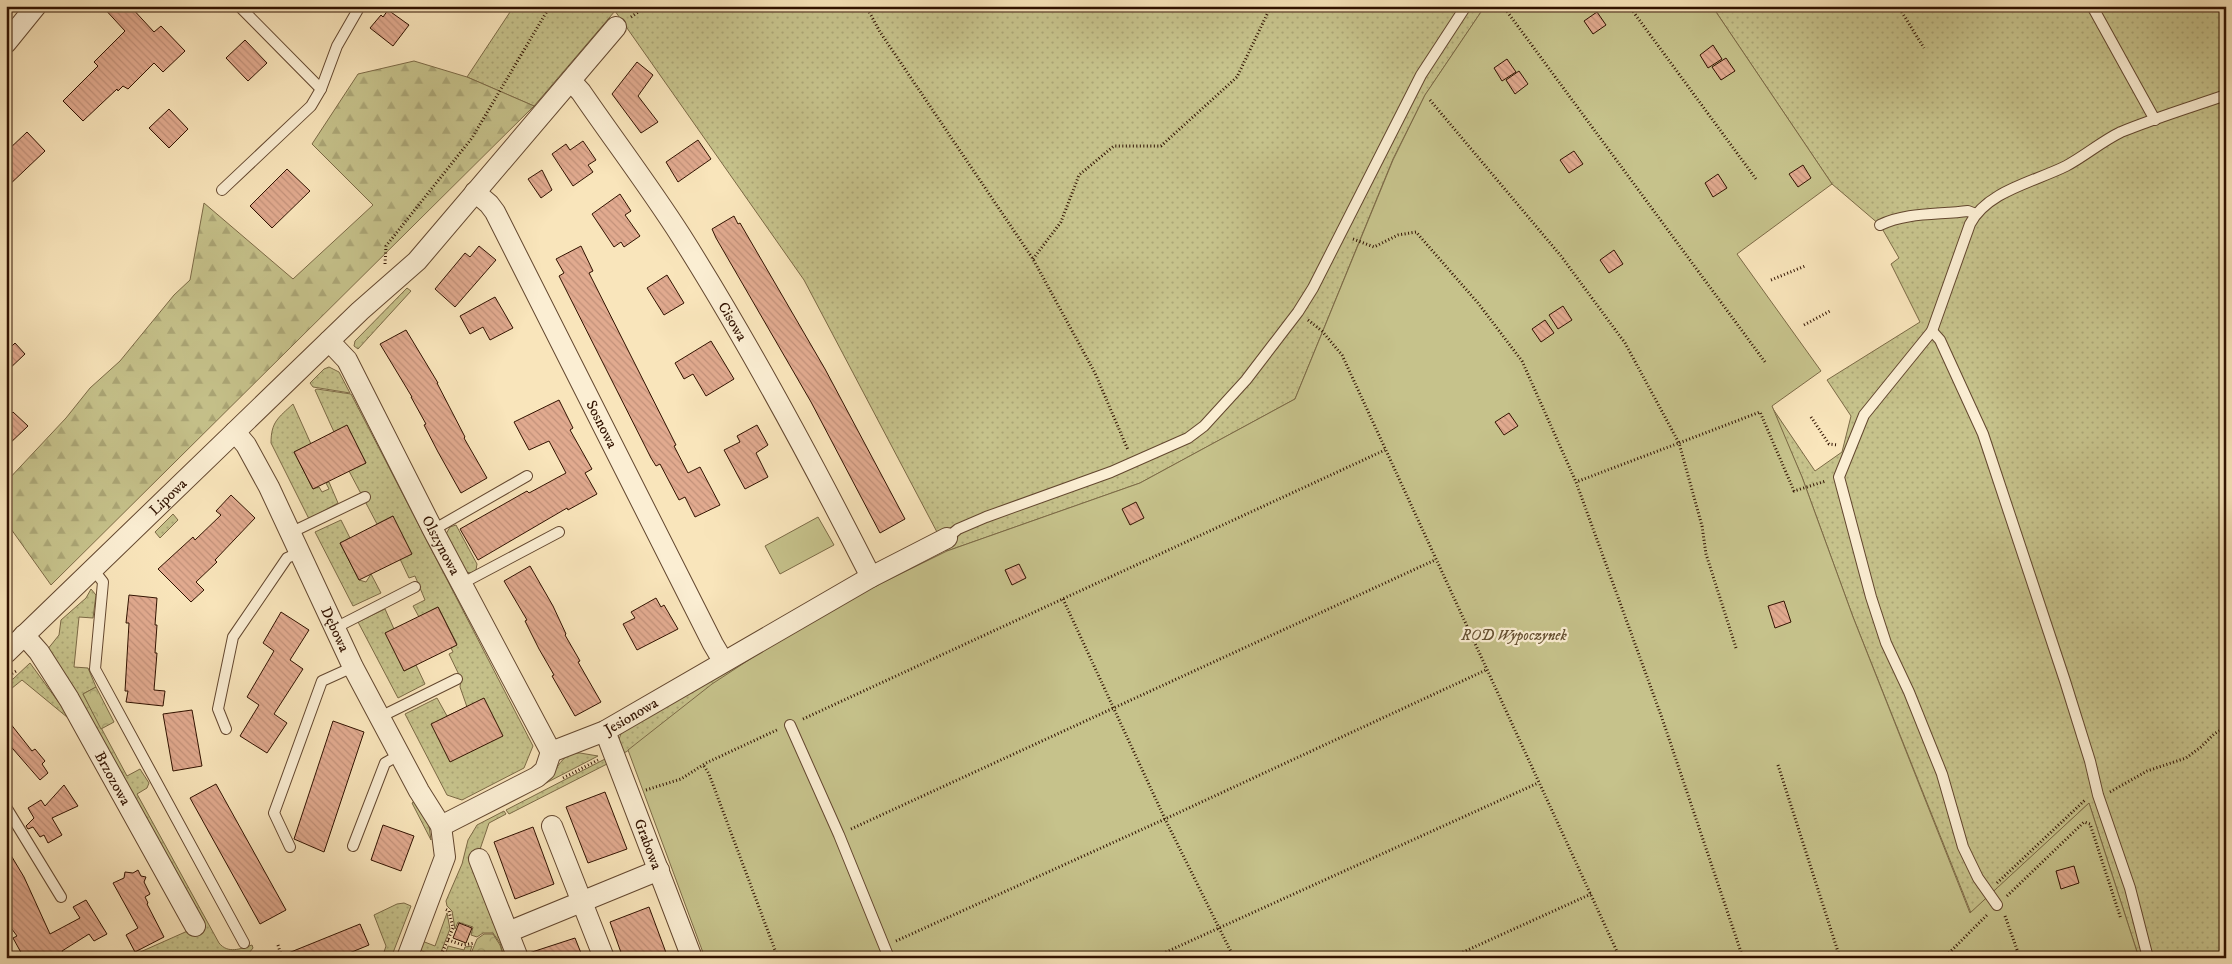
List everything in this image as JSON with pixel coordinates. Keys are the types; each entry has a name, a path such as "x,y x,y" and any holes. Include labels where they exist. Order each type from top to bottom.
{"street":[{"path":"6,43 36,6"},
{"name":"Lipowa","path":"6,653 329,341 417,261 616,27"},
{"name":"Cisowa","path":"571,81 581,92 652,192 715,293 777,402 871,577"},
{"name":"Sosnowa","path":"475,192 495,212 723,661"},
{"name":"Olszynowa","path":"329,341 347,360 461,584 551,752"},
{"name":"Dębowa","path":"234,432 246,445 269,486 298,553 334,628 399,755 441,826"},
{"name":"Jesionowa","path":"551,752 605,731 871,577 948,538"},
{"name":"Brzozowa","path":"24,635 39,652 69,700 195,926"},
{"name":"Grabowa","path":"605,731 692,958"},
{"path":"407,958 445,858 441,826 537,777 545,770 551,752"},
{"path":"552,826 604,958"},
{"path":"480,859 518,958"},
{"path":"508,932 659,870"}],"lane":[{"path":"239,6 321,89"},
{"path":"222,190 311,106 321,89 336,46 360,6"},
{"path":"948,538 958,529 986,517 1052,495 1169,448 1188,438 1204,426 1246,380 1298,312 1313,288 1421,75 1466,6"},
{"path":"2092,6 2155,120"},
{"path":"1998,905 1978,878 1963,848 1942,774 1909,692 1886,643 1871,598 1839,477 1864,415 1932,331 1976,214 1985,205 2005,193 2068,165 2120,133 2226,95"},
{"path":"1880,225 1891,219 1907,216 1968,211 1976,214"},
{"path":"1932,331 1940,340 1983,434 2068,690 2090,761 2098,795 2130,888 2148,958"},
{"path":"433,530 527,476"},
{"path":"290,533 364,497"},
{"path":"461,584 559,532"},
{"path":"226,730 218,709 233,637 287,558 298,553"},
{"path":"92,568 103,582 95,669 244,943"},
{"path":"334,628 415,587"},
{"path":"290,847 274,813 322,680 354,667"},
{"path":"380,717 457,679"},
{"path":"790,725 839,835 889,958"},
{"path":"353,846 385,763 399,755"},
{"path":"6,807 61,897"}],"path":[{"path":"390,266 384,264 386,246 472,138 550,6"},
{"path":"866,6 885,40 1033,259 1095,373 1132,462"},
{"path":"1033,259 1061,222 1079,175 1114,146 1161,146 1237,77 1272,6"},
{"path":"1503,6 1766,362"},
{"path":"1629,6 1756,178"},
{"path":"1898,6 1924,48"},
{"path":"1430,100 1561,256 1625,343 1679,443 1702,526 1706,554 1736,648"},
{"path":"1341,232 1374,247 1398,235 1416,232 1478,303 1522,361 1576,482 1662,718 1743,958"},
{"path":"1771,280 1805,266"},
{"path":"1804,325 1830,311"},
{"path":"1298,312 1322,331 1342,355 1376,425 1385,450 1620,958"},
{"path":"1576,482 1760,412 1794,491 1839,477"},
{"path":"1811,417 1829,444 1844,445"},
{"path":"631,796 681,779 790,725 1385,450"},
{"path":"839,835 1436,560"},
{"path":"1063,598 1165,819 1234,958"},
{"path":"884,946 1165,819 1486,670"},
{"path":"1988,891 2086,799 2112,791 2146,771 2186,758 2214,734 2226,727"},
{"path":"558,781 615,753"},
{"path":"1778,765 1840,958"},
{"path":"704,766 709,774 778,958"},
{"path":"1154,958 1538,783"},
{"path":"1944,958 2084,822 2090,824 2122,922"},
{"path":"1450,958 1590,894"},
{"path":"1998,905 2006,918 2020,958"},
{"path":"437,906 449,911 453,928 440,958"},
{"path":"448,940 463,946 475,942"},
{"path":"278,944 282,958"}],"green space":[{"path":"514,6 1485,6 1425,95 1393,159 1295,399 1140,483 947,551 804,280 615,11 534,106 467,77"},
{"name":"ROD Wypoczynek","path":"1485,6 1712,6 1832,184 1737,254 1821,371 1772,406 1802,477 1853,617 1970,913 2089,803 2139,958 705,958 628,750 712,684 819,614 947,551 1140,483 1295,399 1393,160 1425,95"},
{"path":"1712,6 2226,6 2226,958 2139,958 2089,803 1971,913 1853,617 1802,477 1771,406 1815,471 1842,452 1851,416 1827,380 1920,322 1891,264 1899,258 1880,225 1832,184"},
{"path":"414,61 467,77 534,106 51,585 6,522 6,482 66,418 90,388 120,361 174,295 190,280 204,203 293,279 373,205 312,144 358,74"},
{"path":"407,288 411,291 358,349 354,346 355,341"},
{"path":"329,367 339,372 350,393 313,387 310,383 324,369"},
{"path":"315,390 351,394 533,746 524,768 462,800 447,795 405,714 437,698 447,716 467,707 460,687 461,679 449,654 453,652 451,648 457,644 438,607 419,617 413,606 425,600 415,576 409,578 400,559 393,516 377,524 349,471 366,463 347,426 334,432"},
{"path":"293,404 311,444 294,452 313,489 319,487 322,492 329,489 326,483 329,482 338,503 309,519 271,443 272,430 276,421"},
{"path":"173,514 178,520 160,538 155,532"},
{"path":"818,517 834,545 780,574 765,546"},
{"path":"341,520 350,538 340,543 359,580 366,582 371,574 381,593 353,606 315,532"},
{"path":"456,525 477,564 476,570 471,573 466,572 446,534 450,527"},
{"path":"91,589 96,595 93,618 79,617 74,667 88,668 96,687 83,694 127,776 140,769 149,783 147,788 137,794 219,943 230,950 252,945 253,948 245,958 134,958 138,953 201,925 47,650 59,635 61,620 86,598"},
{"path":"385,609 394,629 404,671 416,665 425,684 398,698 358,622"},
{"path":"819,617 622,753 618,742 622,731"},
{"path":"30,663 73,722 22,680 6,693 6,680 13,679"},
{"path":"96,687 114,722 101,729 83,694"},
{"path":"572,753 598,756 546,783 560,763"},
{"path":"605,759 607,764 509,814 506,810"},
{"path":"416,800 429,826 431,840 412,803"},
{"path":"504,811 506,814 489,823 474,867 509,958 504,958 500,943 493,933 483,933 477,937 471,935 473,927 458,922 455,929 452,911 447,906 446,901 462,864 468,840 477,825"},
{"path":"404,903 411,906 391,958 382,958 386,946 374,915 397,904"},
{"path":"447,913 450,929 439,957 419,950 422,941 435,946"},
{"path":"484,934 493,934 500,945 504,958 469,958 477,939"},
{"path":"448,946 464,950 465,947 472,946 468,958 444,958"}],"building":[{"path":"102,6 130,6 154,32 161,26 185,51 163,72 154,63 128,89 123,86 118,91 117,89 83,121 63,101 98,66 94,62 125,31"},
{"path":"388,10 409,25 393,46 370,28"},
{"path":"1597,12 1606,25 1593,34 1584,21"},
{"path":"245,40 267,63 248,81 226,58"},
{"path":"1713,45 1722,59 1708,68 1700,55"},
{"path":"1726,58 1735,71 1721,80 1712,67"},
{"path":"1507,59 1516,72 1502,81 1494,68"},
{"path":"637,62 653,75 638,96 658,122 641,133 612,94"},
{"path":"1519,71 1528,84 1515,94 1506,80"},
{"path":"169,109 188,129 169,148 149,128"},
{"path":"27,132 45,151 6,188 6,152"},
{"path":"698,140 711,159 678,182 666,162"},
{"path":"583,141 596,160 588,165 593,172 573,186 552,154 566,144 570,150"},
{"path":"1574,151 1583,164 1569,173 1560,160"},
{"path":"1803,165 1811,178 1798,187 1789,174"},
{"path":"287,169 310,191 272,228 250,206"},
{"path":"542,170 552,190 541,198 528,179"},
{"path":"1718,174 1727,188 1713,197 1705,183"},
{"path":"620,194 631,211 625,215 640,236 624,247 621,242 614,247 592,214"},
{"path":"734,216 738,224 740,223 825,369 905,519 880,533 811,402 716,238 712,229"},
{"path":"479,246 496,260 455,307 435,289 465,253 470,257"},
{"path":"581,246 593,271 589,273 676,445 674,446 688,473 700,467 720,505 695,517 685,497 679,500 660,464 656,466 651,458 559,276 564,273 556,259"},
{"path":"1614,250 1623,264 1609,273 1600,260"},
{"path":"667,275 684,303 664,315 647,288"},
{"path":"495,297 513,328 490,340 483,327 470,334 460,316"},
{"path":"1563,306 1572,320 1558,329 1549,315"},
{"path":"1545,320 1554,333 1541,342 1532,329"},
{"path":"406,330 438,383 464,438 487,478 461,493 424,425 426,424 412,397 380,344"},
{"path":"711,341 734,379 706,396 693,374 684,379 675,363"},
{"path":"15,343 25,354 6,372 6,352"},
{"path":"559,400 573,428 570,430 592,469 585,473 597,494 568,510 567,508 478,560 460,529 527,491 529,493 566,473 549,441 529,450 514,422"},
{"path":"13,412 28,426 6,447 6,419"},
{"path":"1509,413 1518,426 1504,435 1495,422"},
{"path":"347,425 366,463 313,489 294,452"},
{"path":"757,425 768,445 756,453 768,477 745,489 724,450 740,442 737,436"},
{"path":"231,495 255,518 215,560 217,562 196,582 204,590 191,602 158,569 193,537 195,540 221,515 216,511"},
{"path":"1136,502 1144,518 1130,525 1122,509"},
{"path":"393,516 412,554 359,580 340,543"},
{"path":"1019,564 1026,578 1012,585 1005,570"},
{"path":"530,566 553,606 565,635 580,661 578,662 601,702 575,716 552,676 554,675 525,621 527,620 504,581"},
{"path":"129,595 157,598 155,653 157,653 154,690 165,691 163,706 126,702 128,691 125,691 129,623 126,623"},
{"path":"656,598 661,607 664,605 678,629 637,650 623,624 635,618 631,612"},
{"path":"1784,601 1791,622 1775,628 1768,606"},
{"path":"438,607 457,645 404,671 385,633"},
{"path":"281,612 309,630 290,660 303,669 274,714 287,723 267,753 240,736 259,705 247,697 274,651 263,643"},
{"path":"484,698 503,736 450,762 431,724"},
{"path":"192,710 202,766 173,771 163,714"},
{"path":"6,718 32,751 35,749 45,761 42,764 48,773 40,780 6,741"},
{"path":"333,721 364,732 324,852 294,839"},
{"path":"216,784 286,910 260,924 190,798"},
{"path":"64,785 78,806 52,818 62,835 48,843 44,835 40,837 33,827 28,829 26,826 34,818 28,808 41,800 45,806"},
{"path":"605,792 627,849 588,863 566,807"},
{"path":"383,825 414,836 401,871 371,860"},
{"path":"533,827 554,884 515,899 494,842"},
{"path":"6,847 24,877 50,934 80,918 73,907 86,900 107,934 94,941 89,934 62,951 66,958 24,958 13,938 17,936 6,921"},
{"path":"2074,866 2079,883 2061,889 2056,871"},
{"path":"138,870 141,876 146,877 144,882 150,894 145,897 147,904 164,937 135,952 126,935 138,928 113,883 124,878 125,872 133,873"},
{"path":"649,907 668,958 623,958 610,922"},
{"path":"459,923 472,928 466,943 453,938"},
{"path":"360,924 369,945 337,958 276,958"},
{"path":"575,938 583,958 530,958 529,953"}]}
